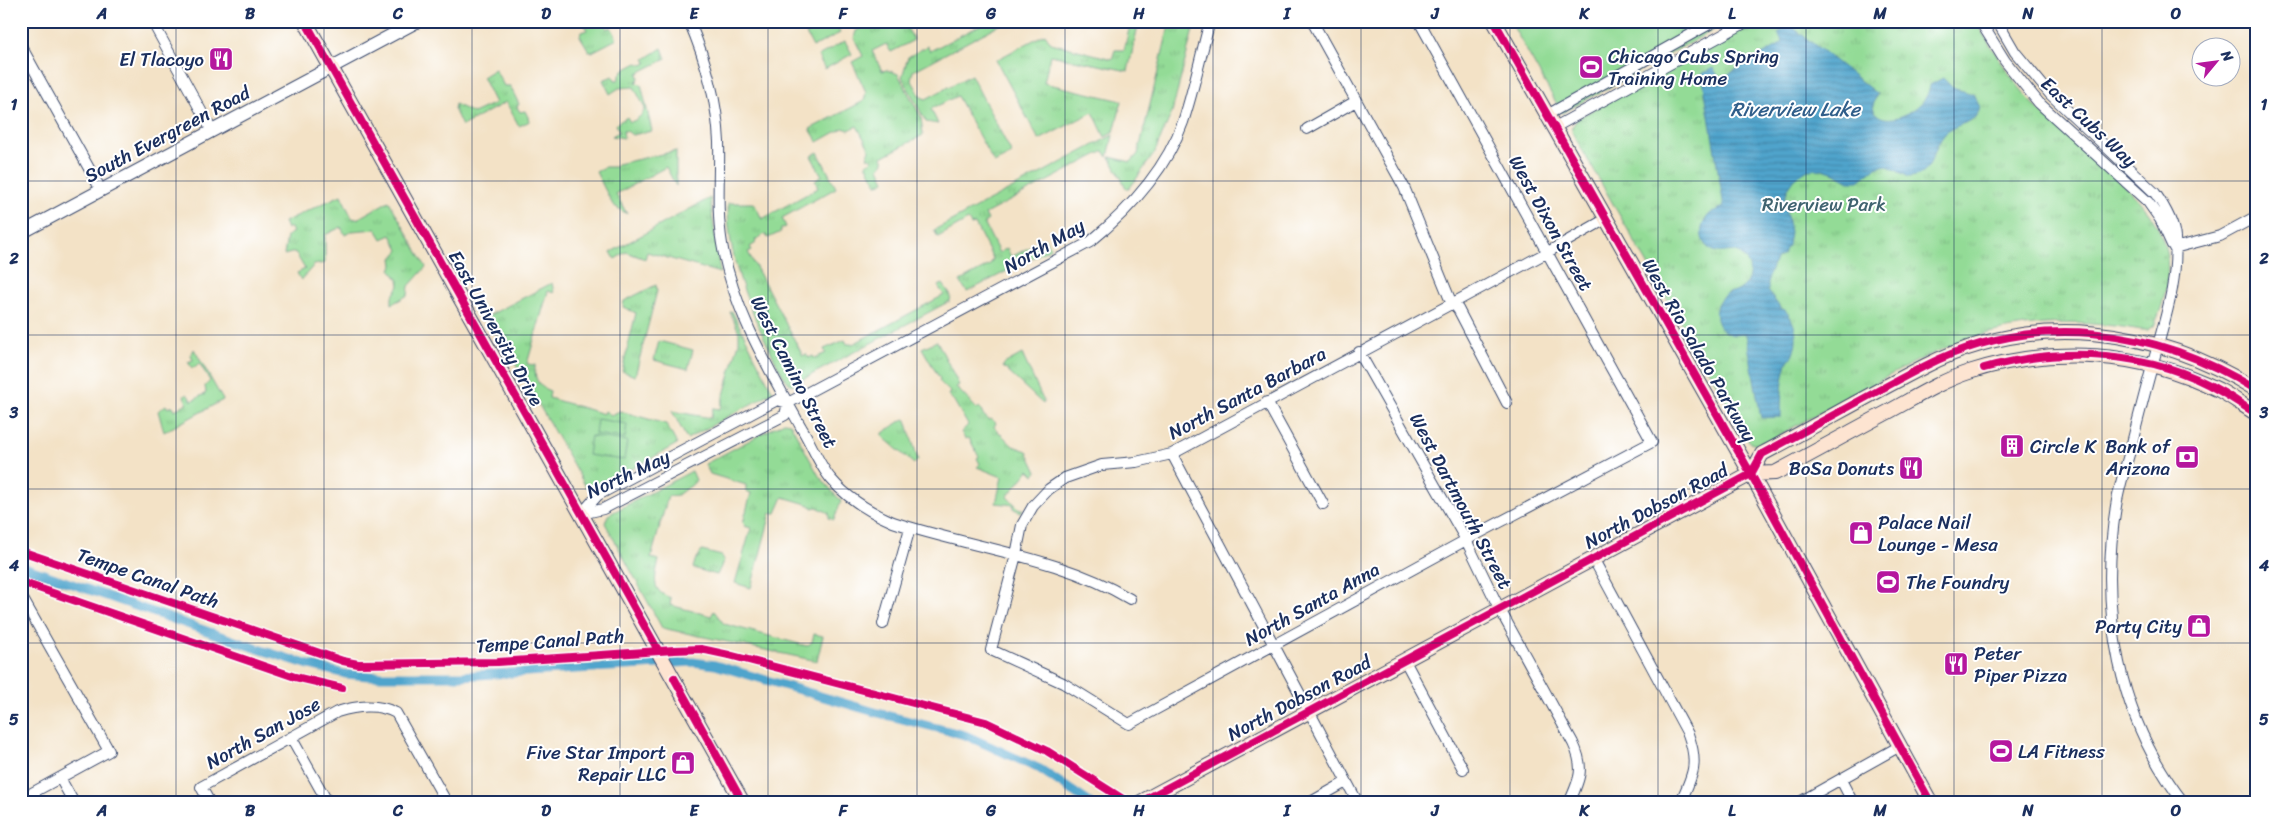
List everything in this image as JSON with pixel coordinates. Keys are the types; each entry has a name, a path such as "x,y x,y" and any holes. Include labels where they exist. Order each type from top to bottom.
{"main road":[{"name":"East University Drive","path":"305,21 743,803"},
{"name":"West Rio Salado Parkway","path":"1494,21 1751,474 1931,803"},
{"name":"North Dobson Road","path":"1751,474 1762,454 1926,366 1998,339 2045,332 2091,332 2131,338 2158,345 2231,374 2257,390"},
{"name":"North Dobson Road","path":"1139,803 1751,474 1775,473 1938,385 1968,372 2040,356 2079,354 2127,359 2188,376 2220,391 2257,414"}],"street":[{"path":"152,21 212,130"},
{"name":"South Evergreen Road","path":"21,233 418,21"},
{"name":"West Camino Street","path":"689,21 704,57 714,95 719,141 721,243 746,324 831,479 853,499 876,514 910,528 1016,555 1108,586 1130,599"},
{"name":"North May","path":"581,514 598,495 777,400 788,403 1090,242 1110,226 1132,204 1151,180 1169,151 1182,122 1210,21"},
{"path":"1312,21 1404,187 1451,302 1458,309 1507,403"},
{"name":"West Dixon Street","path":"1418,21 1652,442"},
{"path":"1555,128 1717,38 1730,26 1748,21"},
{"name":"East Cubs Way","path":"1980,21 2005,61 2039,104 2148,202 2160,219 2174,248"},
{"name":"East Cubs Way","path":"1997,21 2015,52 2044,87 2155,193 2169,219 2175,238 2175,280 2173,293 2152,365 2116,505 2111,560 2111,610 2117,656 2130,705 2158,765 2184,803"},
{"path":"1547,115 1710,22 1717,38"},
{"path":"21,46 102,190"},
{"path":"1307,129 1356,101"},
{"path":"2174,248 2220,236 2257,216"},
{"name":"North Santa Barbara","path":"990,650 1016,555 1022,525 1033,506 1049,489 1065,478 1102,465 1136,462 1172,454 1606,219"},
{"name":"West Dartmouth Street","path":"1359,352 1466,540 1499,608 1579,755 1580,776 1569,803"},
{"path":"1268,402 1323,504"},
{"name":"North May","path":"581,514 604,509 785,415 788,403"},
{"name":"North Santa Anna","path":"990,650 1063,683 1129,724 1466,540 1652,442"},
{"path":"1172,454 1275,644 1308,711 1358,803"},
{"path":"883,624 910,528"},
{"path":"1593,558 1694,749 1693,773 1680,803"},
{"path":"21,799 109,751 23,601"},
{"path":"1404,660 1463,769"},
{"name":"North San Jose","path":"210,803 201,787 337,712 356,706 373,706 387,708 396,713 447,803"},
{"path":"291,737 328,803"},
{"path":"1798,803 1900,746"},
{"path":"60,778 74,803"},
{"path":"1840,780 1853,803"},
{"path":"1309,803 1346,782"}],"green space":[{"path":"587,21 606,21 607,29 611,27 617,39 592,52 589,51 580,36 581,32 587,30 585,26"},
{"path":"830,21 834,21 840,33 813,47 806,34"},
{"path":"873,21 903,21 914,40 891,52 886,44 872,51 882,71 887,70 898,74 921,117 923,135 882,157 884,162 879,168 885,181 877,185 866,164 873,160 867,157 870,150 857,126 849,130 843,128 818,142 810,129 864,101 866,92 852,62 863,56 854,38 856,31"},
{"path":"988,21 1007,21 913,71 911,79 921,97 926,99 971,75 1012,154 994,163 957,96 931,109 938,124 926,122 902,77 908,57 927,46 930,51"},
{"path":"1131,21 1139,21 1128,71 1050,55 1044,83 1122,101 1114,132 1105,137 1093,112 1039,140 996,60 1045,34 1051,43 1112,59 1115,50 1124,50"},
{"path":"1153,21 1189,21 1194,26 1172,112 1154,154 1129,189 1126,188 1110,157 1131,162 1138,154 1169,26"},
{"name":"Chicago Cubs Spring Training Home","path":"1510,21 1730,21 1562,113"},
{"name":"Riverview Park","path":"1755,21 1975,21 2000,61 2028,98 2050,121 2124,185 2144,207 2159,230 2167,257 2166,289 2154,326 2148,330 2142,330 2107,325 2055,323 1984,334 1950,346 1918,361 1763,444 1750,443 1573,134 1572,127 1578,118"},
{"path":"845,41 852,54 825,69 818,56"},
{"path":"662,48 666,59 638,73 639,78 636,83 641,84 652,131 632,135 627,131 623,131 624,138 612,136 619,132 616,124 627,117 630,122 635,120 645,108 634,87 619,88 610,94 603,80 613,76 615,80 618,80 622,71 637,63 643,65 647,62 645,59"},
{"path":"495,69 504,86 510,86 519,104 517,107 520,112 525,111 530,121 519,126 506,102 462,126 454,109 455,104 473,113 495,103 482,77"},
{"path":"1113,135 1108,157 1104,151 985,214 988,220 984,223 999,253 1007,248 1011,257 1045,239 1051,248 967,292 960,281 990,265 993,259 975,224 971,225 968,220 938,237 934,230"},
{"path":"676,151 676,186 666,167 616,194 627,214 613,205 596,172 605,167 615,167 617,164"},
{"path":"818,152 836,188 782,218 786,227 781,229 781,232 768,238 765,234 755,240 756,243 750,247 752,250 748,252 803,356 806,354 809,358 813,356 815,358 826,353 824,349 845,340 847,344 853,344 944,295 938,286 943,284 951,296 950,301 794,384 790,384 782,374 747,299 731,243 728,203 754,203 762,219 818,188 815,181 822,176 811,156"},
{"path":"341,195 352,218 357,219 389,201 426,267 409,286 408,295 392,304 392,297 399,286 398,279 391,270 393,265 392,258 399,250 391,235 382,239 376,229 352,231 345,235 341,227 325,235 325,263 314,265 301,280 297,273 305,269 295,252 284,255 287,236 293,232 290,227 287,229 284,222"},
{"path":"710,198 720,273 647,252 645,259 626,252 615,259 611,252"},
{"path":"552,283 554,293 548,291 527,364 535,365 536,378 542,387 550,391 549,398 604,414 605,411 611,415 620,411 666,424 677,444 594,490 586,487 488,316"},
{"path":"656,285 657,291 635,376 622,371 636,313 623,307 624,301"},
{"path":"732,311 773,392 687,439 672,411 711,418 713,408 720,409 739,342 739,332 730,312"},
{"path":"659,341 693,350 688,369 654,360"},
{"path":"937,341 959,385 956,387 977,409 979,407 983,411 982,414 996,423 994,427 1013,446 1027,451 1037,472 1034,475 1029,470 1007,497 1020,509 1023,509 1021,512 1014,509 1014,505 996,503 1002,477 977,467 980,464 977,458 979,457 969,438 965,439 961,432 968,425 954,401 948,395 950,392 939,381 940,379 922,348"},
{"path":"194,349 223,400 164,432 158,411 166,405 168,408 173,406 175,410 187,403 184,396 187,394 192,401 206,393 205,386 210,381 200,364 192,368 188,362 193,360 191,355"},
{"path":"1022,354 1044,402 1043,404 1003,367 1004,364"},
{"path":"597,419 627,424 625,438 595,434"},
{"path":"904,419 906,420 918,460 914,464 883,437 883,433"},
{"path":"784,422 790,423 819,476 841,501 834,520 829,518 829,513 817,507 812,508 810,505 783,497 776,513 771,513 751,588 735,583 751,528 744,526 745,524 743,523 751,493 746,491 746,485 710,474 705,464"},
{"path":"591,436 627,441 624,460 588,455"},
{"path":"692,471 696,480 678,495 668,496 651,558 659,560 656,578 657,588 664,595 671,598 670,605 711,616 714,611 724,624 807,646 812,642 814,634 823,636 817,661 662,628 605,523 608,515"},
{"path":"702,551 722,556 724,560 717,575 693,568 695,561"}],"water":[{"name":"Riverview Lake","path":"1791,26 1877,94 1873,105 1876,114 1883,118 1902,116 1912,110 1927,95 1930,85 1943,78 1953,88 1973,94 1980,107 1975,117 1945,134 1940,140 1928,167 1917,175 1909,177 1886,165 1875,168 1859,181 1849,181 1823,169 1808,170 1795,178 1788,188 1784,201 1790,232 1788,245 1783,255 1777,258 1772,267 1768,278 1768,291 1792,320 1796,342 1792,355 1788,360 1784,376 1781,417 1761,418 1746,334 1734,335 1722,330 1716,317 1716,308 1721,299 1745,285 1749,276 1749,266 1743,256 1737,252 1714,251 1705,244 1703,239 1702,228 1707,218 1713,212 1724,207 1702,74 1713,68 1720,79 1783,43 1778,33"}],"waterway":[{"path":"21,566 258,649 345,674 368,676 460,676 693,662 715,665 878,713 965,735 1040,769 1090,803"}],"cycle path":[{"path":"305,21 658,650"},
{"path":"1494,21 1751,474 1931,803"},
{"path":"1139,803 1751,474 1762,454 1884,387 1925,366 1967,348 2009,337 2051,332 2094,333 2136,340 2178,352 2218,369 2257,390"},
{"path":"1984,368 2014,361 2075,355 2106,356 2136,360 2166,367 2195,378 2257,414"},
{"name":"Tempe Canal Path","path":"21,551 343,661 358,664 498,662 701,649 729,655 986,722 1047,751 1129,803"},
{"path":"21,582 295,677 342,688"},
{"path":"674,678 743,803"}],"place":[{"name":"El Tlacoyo","path":"221,59"},
{"name":"Chicago Cubs Spring Training Home","path":"1591,67"},
{"name":"Circle K","path":"2012,446"},
{"name":"Bank of Arizona","path":"2187,457"},
{"name":"BoSa Donuts","path":"1911,468"},
{"name":"Palace Nail Lounge - Mesa","path":"1861,533"},
{"name":"The Foundry","path":"1888,582"},
{"name":"Party City","path":"2199,626"},
{"name":"Peter Piper Pizza","path":"1956,664"},
{"name":"LA Fitness","path":"2001,751"},
{"name":"Five Star Import Repair LLC","path":"683,763"}]}
